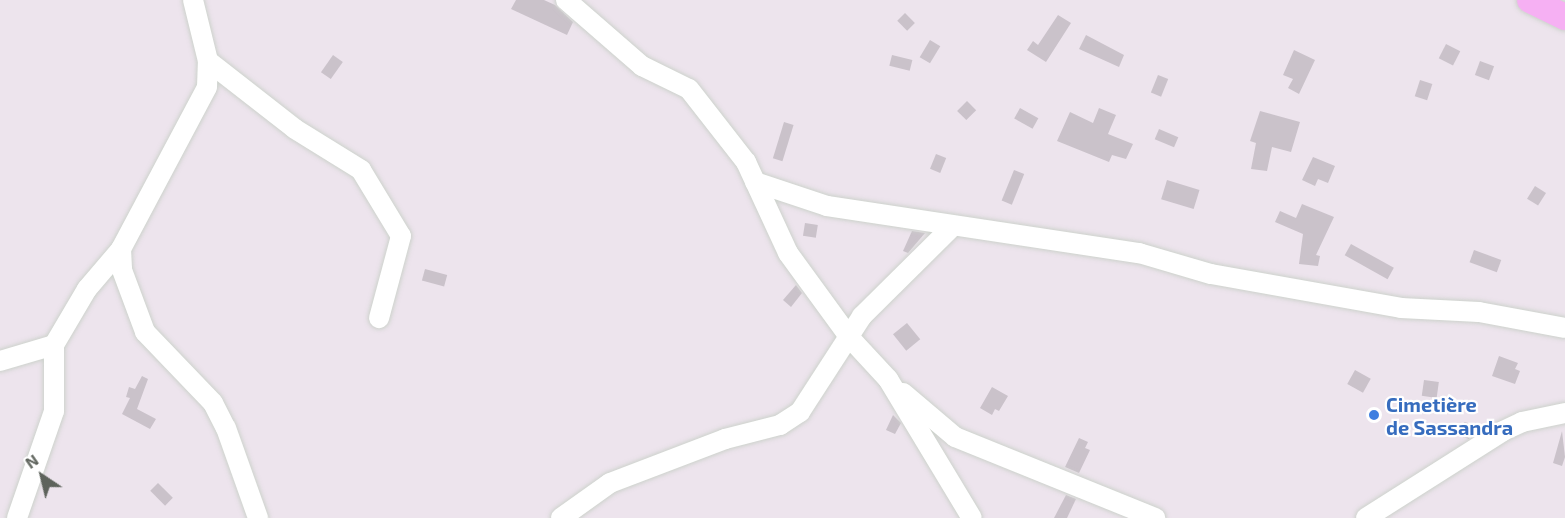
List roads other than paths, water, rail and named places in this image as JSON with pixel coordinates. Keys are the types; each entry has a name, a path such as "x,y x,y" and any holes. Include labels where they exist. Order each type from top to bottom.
{"main road":[{"path":"1530,0 1565,17"}],"street":[{"path":"16,518 54,411 54,345 87,289 121,249 197,111 207,87 208,61 193,0"},
{"path":"566,0 642,66 689,89 746,162 788,253 850,338 888,379 955,437 1155,518"},
{"path":"208,61 295,129 361,170 400,236 379,318"},
{"path":"755,182 827,206 909,216 952,227 1139,253 1211,274 1401,308 1479,312 1565,328"},
{"path":"561,518 610,483 725,439 780,425 800,412 850,338 862,316 952,227"},
{"path":"121,249 122,270 145,332 213,404 226,429 258,518"},
{"path":"0,361 54,345"},
{"path":"888,379 972,518"},
{"path":"1366,518 1503,431 1522,422 1565,413"}],"place":[{"name":"Cimetière de Sassandra","path":"1374,415"}]}
